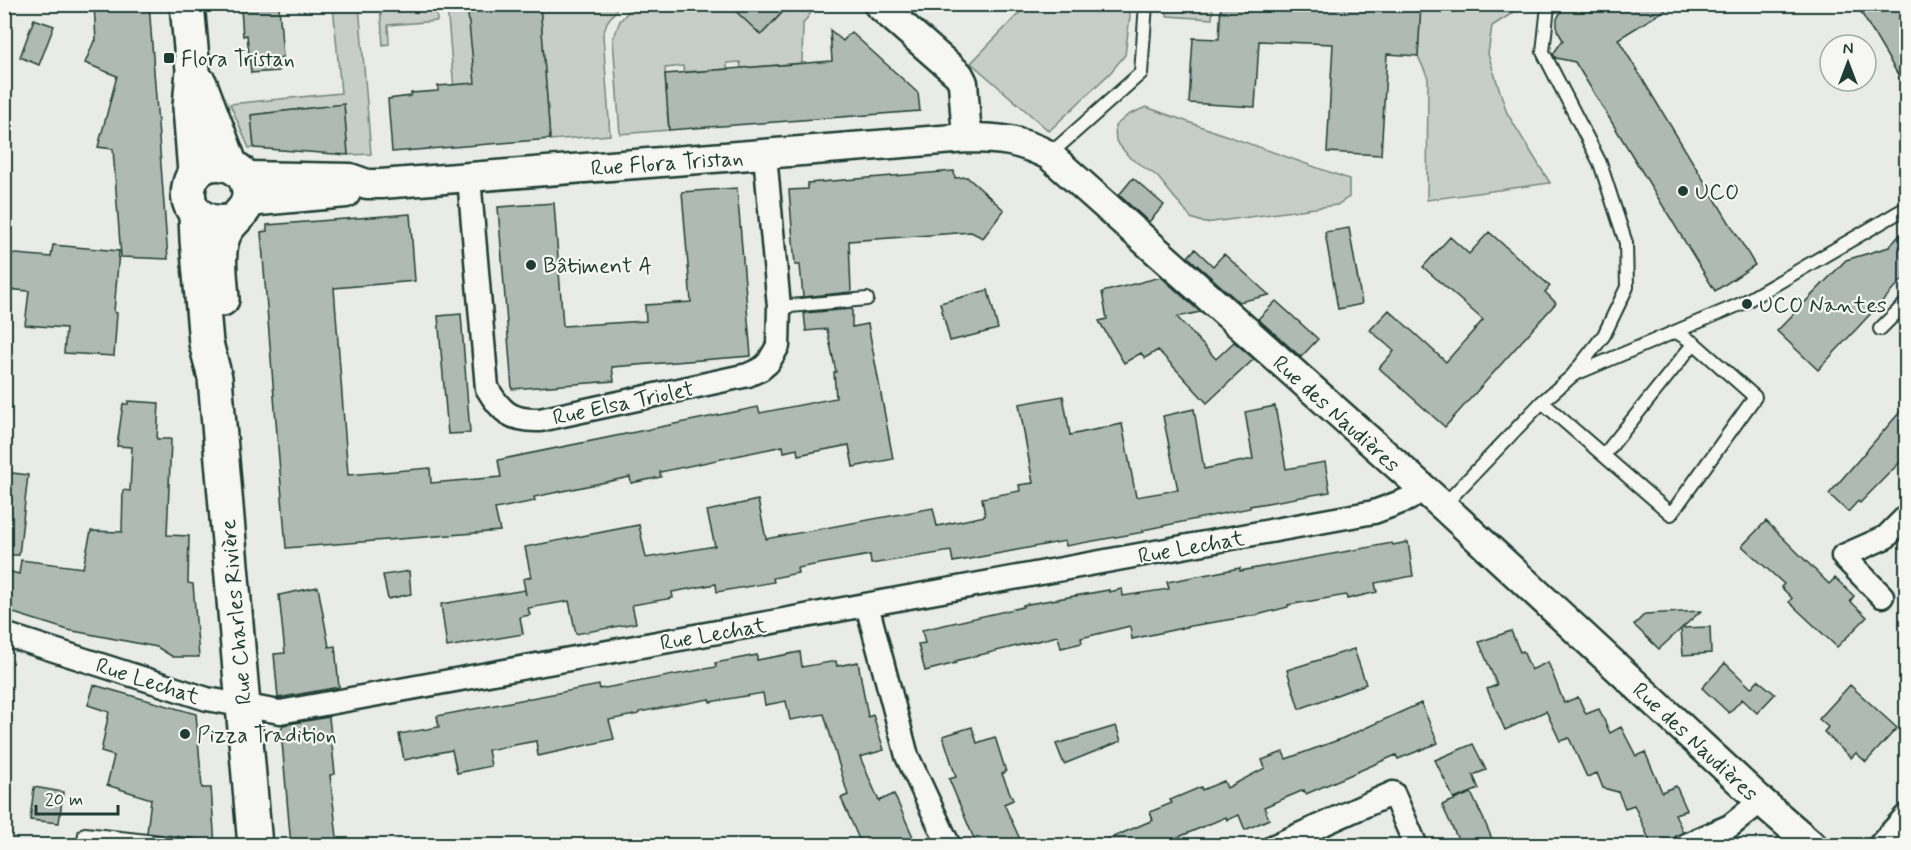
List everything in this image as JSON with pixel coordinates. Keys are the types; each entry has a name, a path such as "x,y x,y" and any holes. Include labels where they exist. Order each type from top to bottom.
{"main road":[{"name":"Rue Charles Rivière","path":"187,4 193,70 190,107 195,173 190,181 188,198 196,214 206,343 215,378 255,846"},
{"name":"Rue Charles Rivière","path":"193,70 205,94 239,191 224,234 221,255 224,342 215,378"},
{"path":"195,173 212,163 222,163 239,191 224,223 204,220 196,214"}],"street":[{"path":"878,4 959,75 963,83 967,138"},
{"name":"Rue Flora Tristan","path":"239,191 354,193 367,184 469,178 967,138"},
{"name":"Rue des Naudières","path":"967,138 997,138 1033,146 1049,155 1432,497 1761,801 1813,846"},
{"name":"Rue Elsa Triolet","path":"469,178 487,388 495,403 504,412 523,420 540,420 748,375 768,363 778,346 779,307 765,155"},
{"name":"Rue Lechat","path":"4,634 207,699 280,712 1374,512 1408,499 1432,497"},
{"path":"1882,596 1843,556 1886,537 1906,517"},
{"path":"867,605 907,756 949,846"},
{"path":"1274,846 1393,793 1416,846"},
{"path":"1684,846 1730,826 1761,801"},
{"path":"1879,846 1906,816"}],"lane":[{"path":"1049,155 1141,73 1146,4"},
{"path":"1432,497 1572,376 1604,335 1627,286 1626,243 1599,163 1543,52 1550,4"},
{"path":"1572,376 1743,303 1906,208"},
{"path":"779,307 867,299"},
{"path":"1880,329 1906,303"},
{"path":"1542,402 1671,514 1755,397 1694,343 1676,332"},
{"path":"1604,455 1694,343"},
{"path":"83,846 85,834 191,846"}],"shaded area":[{"path":"333,5 359,5 371,154 348,155 344,104 252,115 254,148 249,148 230,104 341,93"},
{"path":"380,5 433,5 436,6 437,21 388,25 389,44 383,45"},
{"path":"447,5 475,5 488,87 454,90"},
{"path":"532,5 620,5 607,22 603,35 610,135 550,140 540,8"},
{"path":"634,5 735,5 765,31 790,5 816,5 803,24 802,63 741,68 740,62 727,63 727,69 684,72 683,66 665,68 666,92 673,112 667,112 669,130 620,134 613,39 620,21"},
{"path":"1027,5 1129,5 1130,16 1125,55 1110,73 1049,131 971,63"},
{"path":"1167,5 1213,5 1212,19 1167,16"},
{"path":"1421,5 1525,5 1492,26 1488,54 1507,113 1550,183 1427,200 1428,78 1418,56"},
{"path":"1146,107 1349,179 1349,197 1337,205 1205,223 1191,218 1157,176 1130,158 1116,141 1115,126 1128,115"}],"building":[{"path":"94,4 149,4 168,259 121,257 113,149 98,147 117,76 85,63 96,41"},
{"path":"467,4 540,4 550,139 392,152 388,99 411,96 411,93 438,91 438,86 475,83"},
{"path":"728,4 790,4 761,35"},
{"path":"1221,4 1421,4 1418,56 1387,54 1381,155 1327,152 1333,44 1259,41 1255,107 1189,103 1193,38 1219,39"},
{"name":"UCO","path":"1604,4 1675,4 1618,39 1755,265 1715,291 1575,62 1556,58 1553,54 1563,40 1557,30 1557,19 1566,6 1573,5 1592,12"},
{"path":"1856,4 1906,4 1906,88 1878,41 1878,33 1873,33"},
{"path":"279,6 283,57 278,58 279,71 251,73 247,35 243,36 241,9"},
{"path":"34,19 54,26 39,65 20,57"},
{"path":"830,30 843,41 851,32 918,93 920,111 669,130 665,74 832,61"},
{"path":"344,104 348,155 254,148 251,115"},
{"path":"954,171 955,178 967,177 1004,210 983,238 971,232 849,241 851,292 803,297 800,265 795,265 789,190 808,189 808,183"},
{"path":"1133,178 1164,205 1149,222 1119,195"},
{"path":"737,188 751,356 612,367 614,381 512,389 498,207 554,203 563,326 646,321 645,305 691,302 682,192"},
{"path":"410,214 415,281 334,288 348,475 430,468 431,483 501,477 498,460 758,407 760,413 836,398 834,372 836,372 827,329 806,331 804,313 852,309 852,327 868,324 893,459 853,467 849,445 798,455 797,449 784,452 783,446 660,472 661,477 631,483 630,477 534,497 535,501 495,509 500,531 286,548 261,232 267,231 267,225"},
{"path":"1349,228 1362,304 1338,309 1325,232"},
{"path":"1906,228 1906,276 1818,370 1777,331 1846,260 1889,247"},
{"path":"1489,232 1550,286 1545,292 1556,303 1445,427 1379,368 1394,351 1370,330 1389,310 1446,362 1483,320 1423,267 1450,237 1469,254"},
{"path":"53,245 119,251 114,312 117,313 114,356 64,353 66,328 25,325 29,291 4,289 4,253 51,257"},
{"path":"1195,249 1213,266 1224,254 1269,295 1239,302 1188,257"},
{"path":"1161,277 1200,312 1177,317 1216,359 1234,342 1254,359 1207,403 1158,350 1145,358 1141,353 1124,363 1099,321 1107,319 1102,292"},
{"path":"988,290 998,329 950,341 940,303"},
{"path":"1276,301 1318,339 1301,357 1258,319"},
{"path":"461,314 470,433 448,434 438,316"},
{"path":"1063,396 1070,435 1122,424 1136,497 1178,490 1163,416 1194,409 1204,469 1253,459 1245,412 1275,406 1286,469 1325,462 1330,492 1250,506 1250,508 1143,530 1144,532 1066,546 1065,541 953,562 951,551 871,564 870,555 797,568 798,573 773,578 774,582 717,592 716,584 672,592 673,598 632,605 636,623 576,634 569,601 528,608 530,615 520,617 523,634 447,647 441,604 525,590 526,595 523,579 531,577 525,547 639,525 646,558 715,546 707,511 758,500 766,539 933,508 937,526 985,516 982,498 1020,491 1019,485 1033,483 1019,404"},
{"path":"128,401 159,403 157,439 171,439 167,535 189,536 188,583 193,584 199,657 173,657 157,647 68,630 4,610 4,570 19,574 21,560 83,568 91,531 122,532 123,490 130,491 132,447 117,446 123,404 128,404"},
{"path":"1906,405 1906,456 1860,503 1858,501 1848,512 1829,494"},
{"path":"4,472 28,475 19,555 4,555"},
{"path":"1766,521 1829,584 1835,578 1854,596 1850,601 1867,617 1837,647 1789,602 1792,598 1781,587 1784,584 1742,546"},
{"path":"1408,542 1413,576 1375,583 1377,592 1347,599 1346,595 1288,605 1288,607 1257,615 1132,639 1130,626 1081,638 1082,643 1061,648 1058,636 955,661 956,663 925,671 918,644 925,643 922,630 1023,607 1023,605 1109,590 1109,592 1122,589 1123,596 1169,589 1167,582 1240,568 1240,571"},
{"path":"409,571 411,594 388,599 383,575"},
{"path":"318,587 329,647 335,646 339,687 278,698 274,654 285,653 279,595"},
{"path":"1701,611 1682,628 1710,627 1711,653 1683,655 1681,629 1659,649 1634,625 1645,614"},
{"path":"1511,631 1531,670 1548,662 1564,703 1578,697 1586,714 1599,709 1610,733 1621,727 1636,756 1645,752 1662,792 1676,786 1687,810 1675,814 1683,832 1674,838 1671,846 1652,846 1634,805 1625,808 1618,792 1603,788 1597,773 1587,777 1569,738 1560,741 1546,711 1505,730 1487,689 1497,685 1479,642"},
{"path":"1354,649 1366,684 1299,709 1287,670"},
{"path":"800,652 802,667 836,661 837,666 858,662 868,717 873,715 884,750 860,757 879,801 894,794 917,846 862,846 841,798 848,795 824,714 790,720 786,701 765,705 763,693 710,702 709,699 609,720 614,739 538,756 536,741 488,750 491,766 457,773 452,750 404,760 399,734 439,727 437,716 599,685 600,689 716,667 715,663 757,655 757,660"},
{"path":"1725,663 1751,688 1758,680 1775,694 1757,713 1742,699 1729,713 1702,688"},
{"path":"94,685 196,714 202,788 211,788 215,846 199,846 192,838 147,833 151,799 107,785 114,756 101,752 109,712 88,705"},
{"path":"1850,685 1897,728 1866,762 1856,753 1851,758 1824,732 1828,727 1819,719"},
{"path":"1421,703 1438,743 1398,759 1396,755 1306,794 1304,790 1264,807 1269,819 1245,830 1239,815 1227,820 1226,817 1174,839 1177,846 1092,846 1153,820 1150,812 1172,803 1170,800 1201,787 1202,790 1224,781 1227,788 1265,768 1262,760 1283,752 1286,759 1341,739"},
{"path":"329,717 335,774 330,775 338,846 291,846 281,730 283,725"},
{"path":"1116,726 1121,741 1064,764 1056,744"},
{"path":"972,727 977,743 995,737 1006,772 1002,774 1013,800 1004,804 1023,846 977,846 949,779 956,777 943,736"},
{"path":"1473,744 1486,770 1473,775 1479,789 1454,799 1435,760"},
{"path":"34,787 63,792 59,823 30,820"},
{"path":"1471,793 1495,846 1461,846 1442,805"}],"place":[{"name":"Flora Tristan","path":"169,58"},
{"name":"UCO","path":"1683,191"},
{"name":"Bâtiment A","path":"531,265"},
{"name":"UCO Nantes","path":"1747,304"},
{"name":"Pizza Tradition","path":"185,734"}]}
